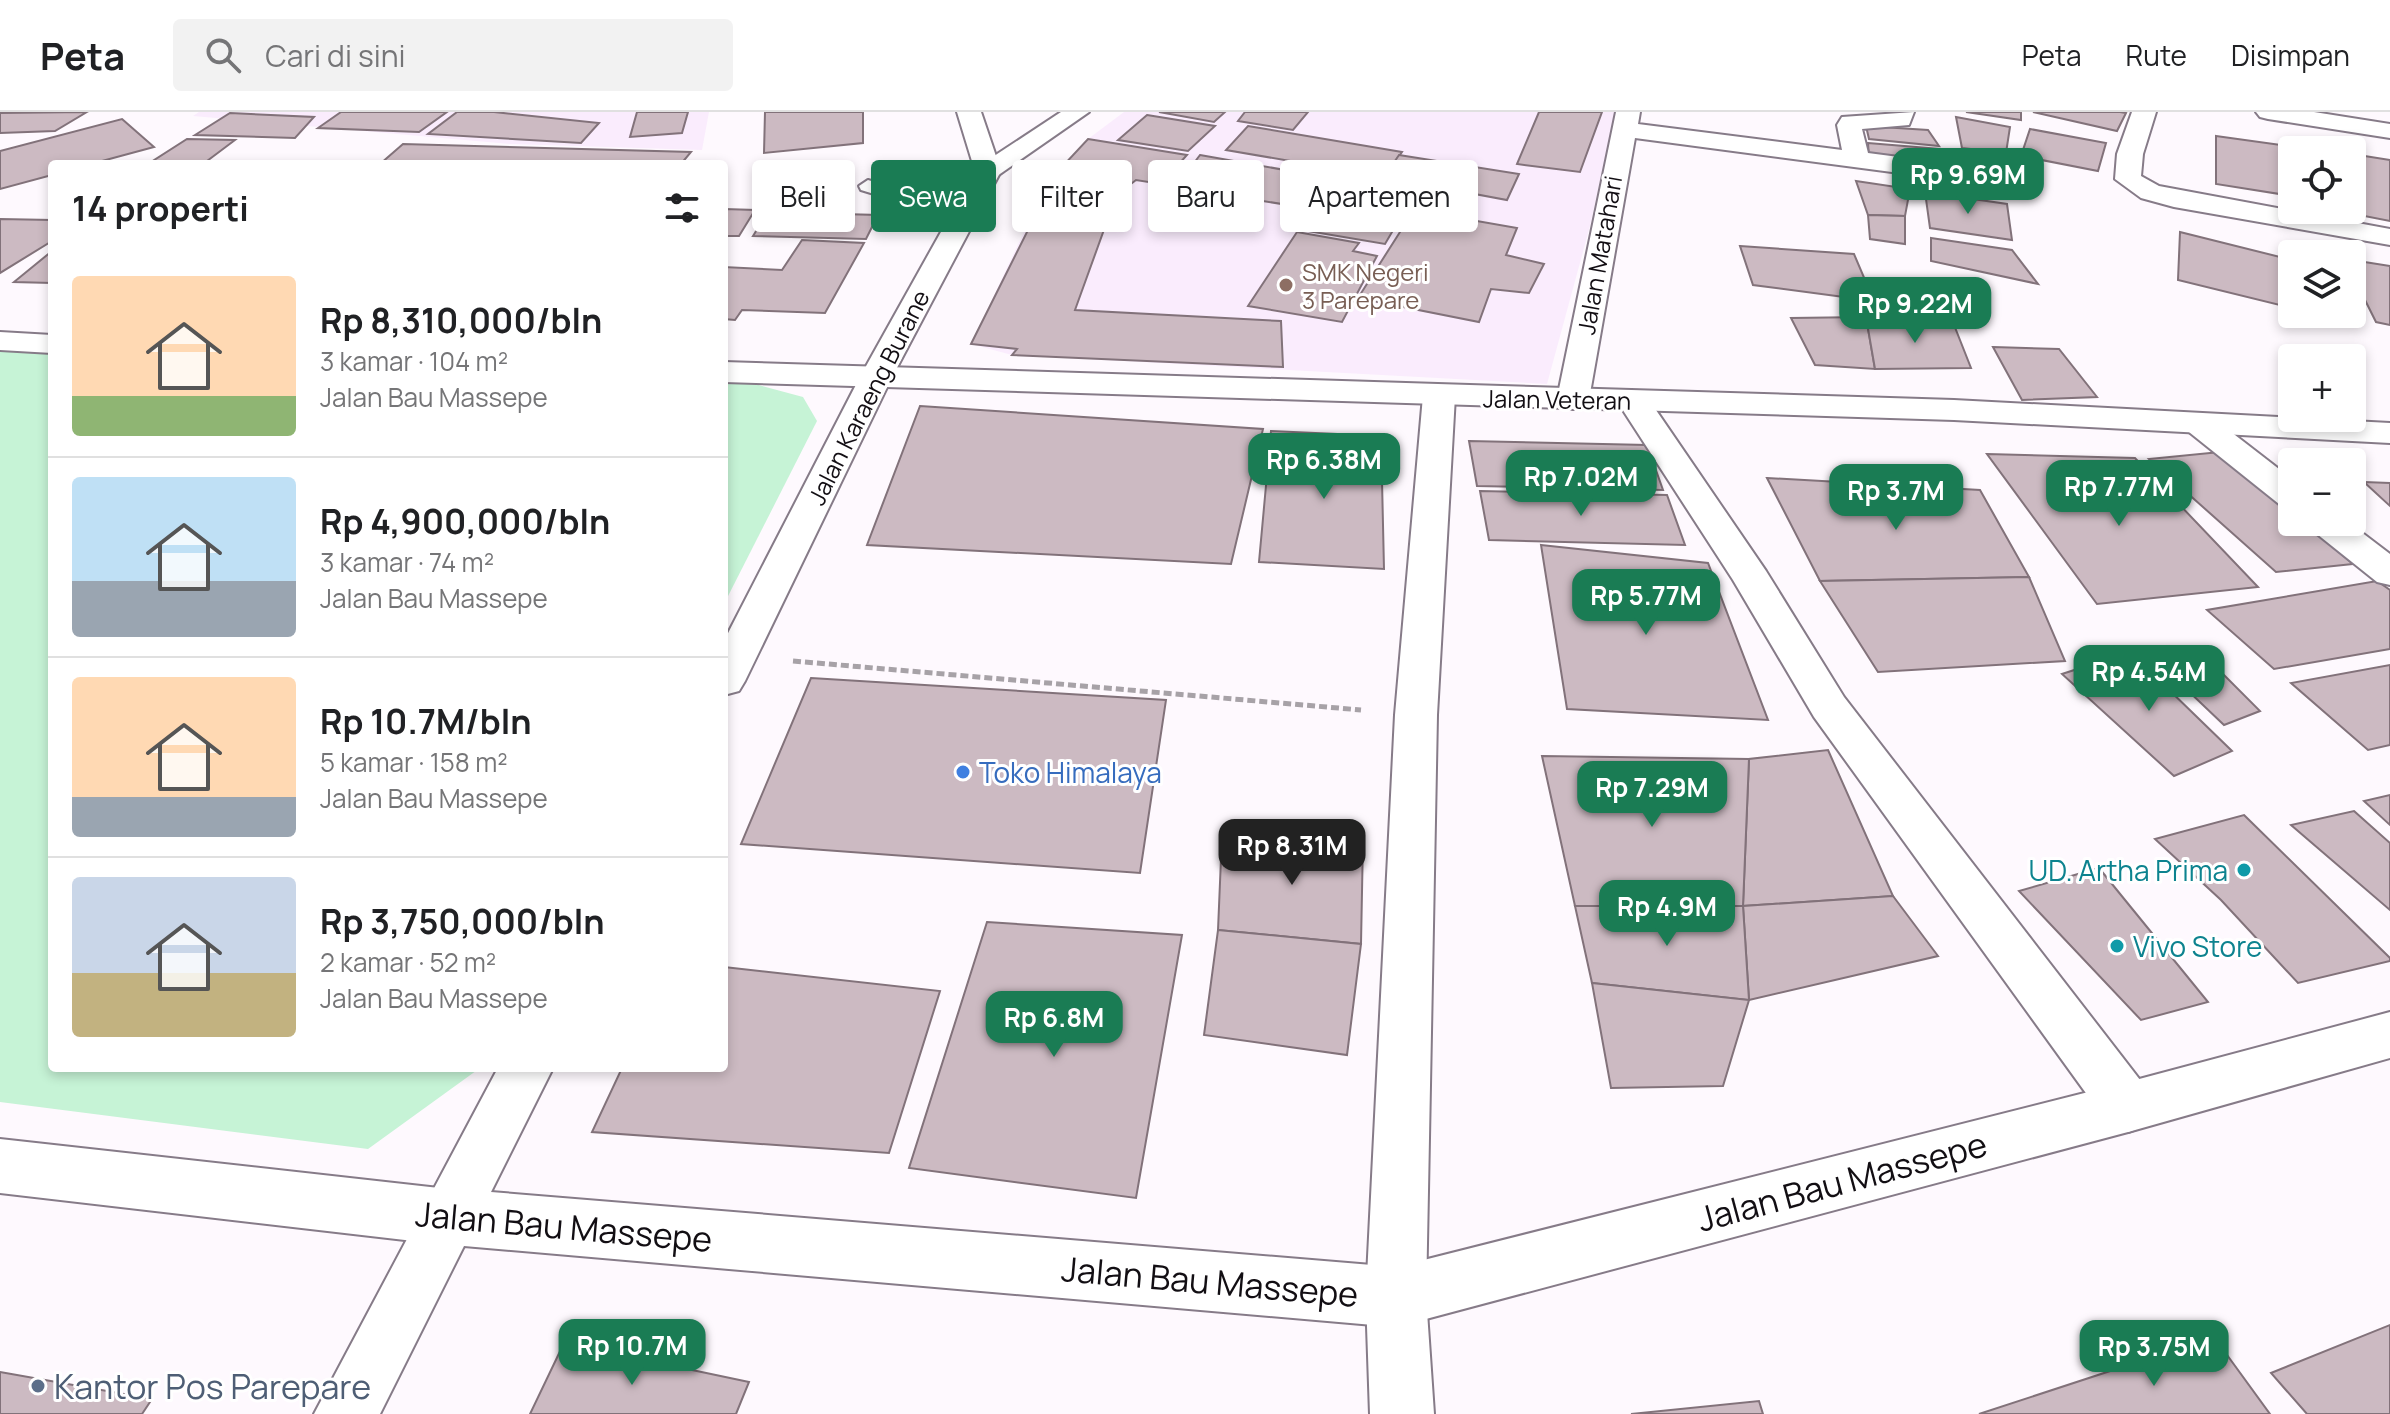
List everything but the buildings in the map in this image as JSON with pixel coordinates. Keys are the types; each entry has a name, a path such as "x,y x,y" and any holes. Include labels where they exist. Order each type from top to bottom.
{"main road":[{"path":"969,112 984,160"},
{"path":"996,166 1077,112"},
{"path":"1856,158 1851,122 1900,120 1902,112"},
{"path":"2144,112 2130,154 2128,179 2139,187 2174,199 2390,237"},
{"path":"2268,112 2390,131"},
{"path":"1625,120 1983,176"},
{"name":"Jalan Matahari","path":"1573,399 1625,120"},
{"name":"Jalan Karaeng Burane","path":"730,668 876,377 954,232"},
{"path":"0,341 48,344"},
{"name":"Jalan Veteran","path":"728,372 1954,410 2390,433"},
{"path":"1402,1414 1396,1297 1416,715 1439,396"},
{"path":"1633,401 1752,580 1829,707 2128,1107"},
{"path":"2201,425 2278,485"},
{"path":"2343,536 2390,573"},
{"name":"Jalan Bau Massepe","path":"0,1166 448,1217 1396,1297 2128,1107 2390,1035"},
{"path":"346,1414 524,1072"}],"path":[{"path":"730,668 1416,715"}],"shaded area":[{"path":"199,112 709,112 702,150 511,144 193,116"},
{"name":"SMK Negeri 3 Parepare","path":"1124,112 1615,112 1590,226 1547,384 1012,355 971,344 1024,232 1132,232 1132,160 1068,160 1088,139"}],"green space":[{"path":"0,351 48,354 48,1072 474,1072 368,1149 0,1102"},
{"path":"728,382 755,384 803,397 817,421 728,596"}],"place":[{"name":"SMK Negeri 3 Parepare","path":"1286,285"},
{"name":"Toko Himalaya","path":"963,772"},
{"name":"UD. Artha Prima","path":"2244,870"},
{"name":"Vivo Store","path":"2117,946"},
{"name":"Kantor Pos Parepare","path":"38,1386"}]}
